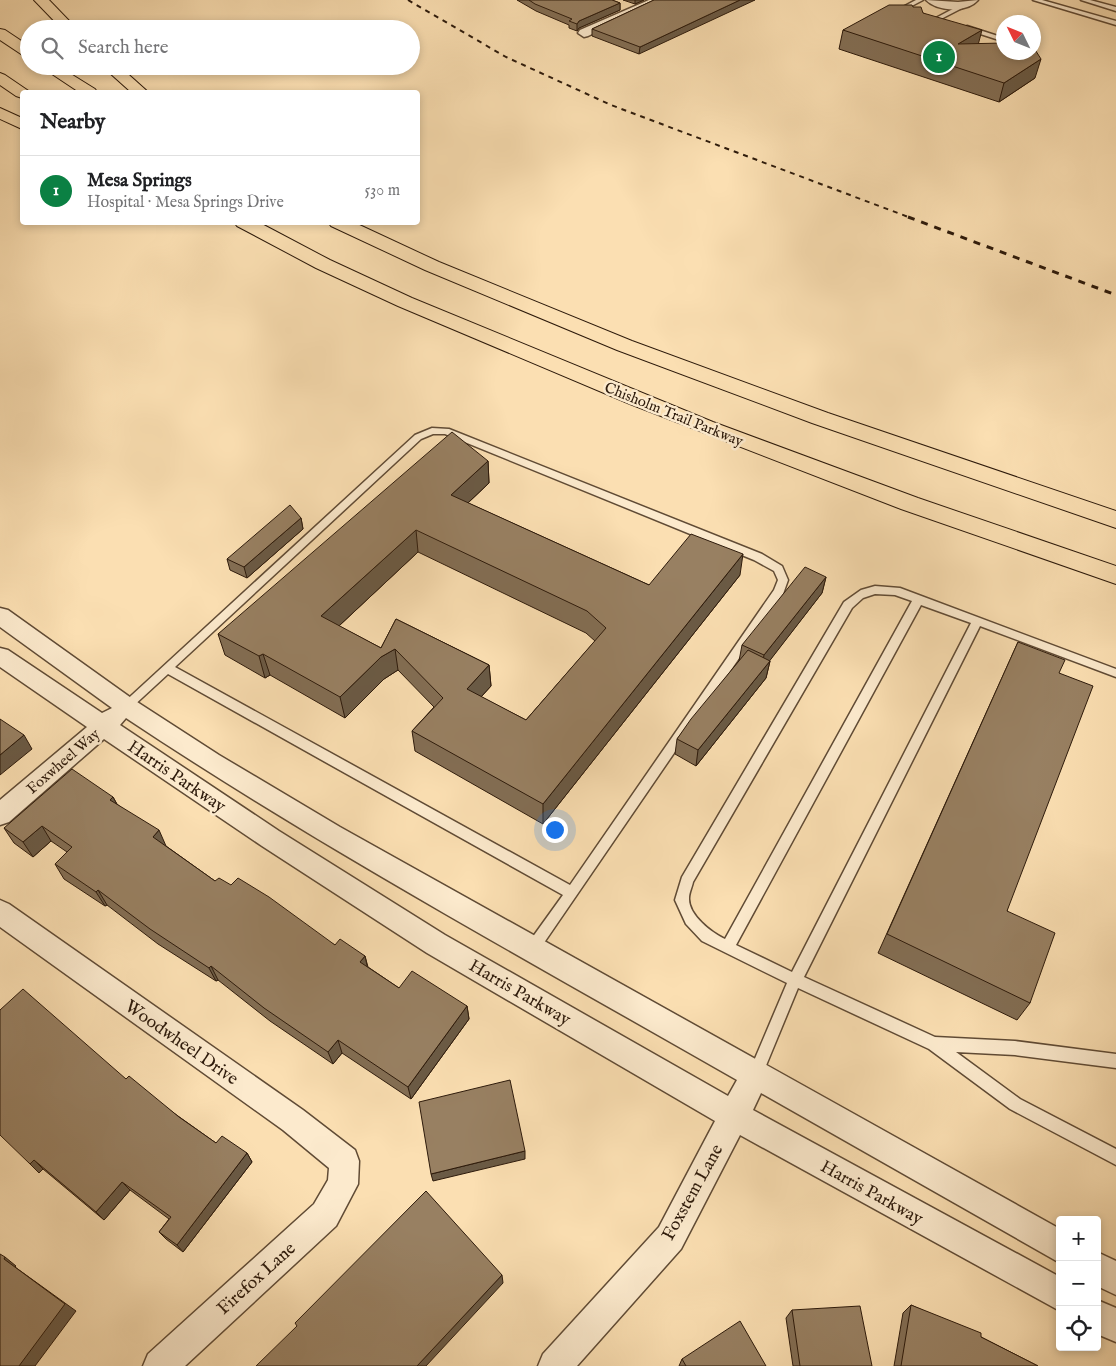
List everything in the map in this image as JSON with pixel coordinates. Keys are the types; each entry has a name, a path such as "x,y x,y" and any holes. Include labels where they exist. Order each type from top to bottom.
{"highway":[{"path":"41,0 61,20"},
{"path":"0,33 20,47"},
{"path":"62,75 86,90"},
{"path":"119,75 138,90"},
{"path":"0,78 20,92"},
{"path":"0,113 20,123"},
{"name":"Chisholm Trail Parkway","path":"246,225 379,290 660,410 888,497 1116,575"},
{"path":"343,225 432,266 595,335 851,429 1116,520"}],"street":[{"path":"584,33 658,0"},
{"path":"932,0 946,5 968,2"},
{"path":"620,5 634,10"},
{"name":"Harris Parkway","path":"0,616 126,706 211,762 331,835 1056,1245"},
{"name":"Harris Parkway","path":"0,656 254,828 436,944 733,1116 1056,1293"},
{"name":"Foxwheel Way","path":"0,815 126,706"},
{"name":"Woodwheel Drive","path":"0,912 293,1120 344,1161 343,1184"},
{"name":"Foxstem Lane","path":"555,1366 670,1238 755,1075"},
{"name":"Firefox Lane","path":"160,1366 325,1215 343,1184"},
{"path":"1101,1270 1116,1279"},
{"path":"1101,1318 1116,1326"}],"lane":[{"path":"912,11 904,8 920,0"},
{"path":"1036,0 1116,23"},
{"path":"1084,0 1116,9"},
{"path":"937,19 968,2"},
{"path":"929,16 946,22"},
{"path":"964,27 999,38 989,42 961,32 964,27"},
{"path":"126,706 418,437 432,431 446,431 758,557 778,570 783,580 779,591 532,949"},
{"path":"1116,673 896,591 875,589 859,594 848,605 687,881 682,900 691,920 707,937 934,1044 1015,1104 1116,1157"},
{"path":"728,947 918,599"},
{"path":"755,1075 795,980 977,621"},
{"path":"167,668 572,893"},
{"path":"934,1044 1015,1048 1116,1061"}],"building":[{"path":"529,0 612,0 620,3 579,21 577,24 569,21 572,19"},
{"path":"654,0 740,0 640,47 592,29"},
{"path":"889,5 912,5 913,7 921,7 923,13 982,30 958,44 996,43 996,60 1039,60 1004,83 843,30"},
{"path":"452,432 488,461 451,495 649,585 691,534 743,554 543,804 412,731 443,698 395,649 381,657 340,697 263,654 259,656 218,634","holes":["416,530 587,611 606,628 526,720 467,689 489,665 396,619 381,648 321,616"]},
{"path":"290,505 301,518 244,567 227,559"},
{"path":"805,567 826,577 764,655 742,645"},
{"path":"1018,642 1065,660 1059,673 1093,686 1007,911 1055,933 1030,1003 887,934"},
{"path":"748,650 770,661 698,750 677,739 691,719"},
{"path":"0,719 24,735 0,755"},
{"path":"72,769 113,797 110,800 159,830 153,837 215,881 219,878 231,885 238,878 269,897 335,945 340,939 365,956 360,962 399,988 412,971 467,1006 408,1087 338,1040 328,1052 264,1008 211,966 209,968 150,929 98,890 96,892 55,864 72,847 42,826 23,842 4,828"},
{"path":"23,989 126,1079 129,1076 179,1117 216,1143 222,1136 247,1153 177,1245 159,1232 171,1217 122,1182 96,1212 34,1160 30,1164 0,1135 0,1010"},
{"path":"510,1080 525,1151 431,1174 419,1102"},
{"path":"426,1191 502,1275 417,1366 256,1366 297,1326 295,1323"},
{"path":"0,1254 5,1257 4,1259 65,1304 19,1366 0,1366"},
{"path":"911,1305 981,1333 981,1337 1038,1366 901,1366"},
{"path":"860,1306 872,1366 800,1366 792,1310"},
{"path":"740,1321 766,1366 686,1366 682,1359"}],"railway":[{"path":"408,0 506,57 611,105 911,218"},
{"path":"908,217 1116,295"}],"place":[{"name":"Mesa Springs","path":"939,57"}]}
